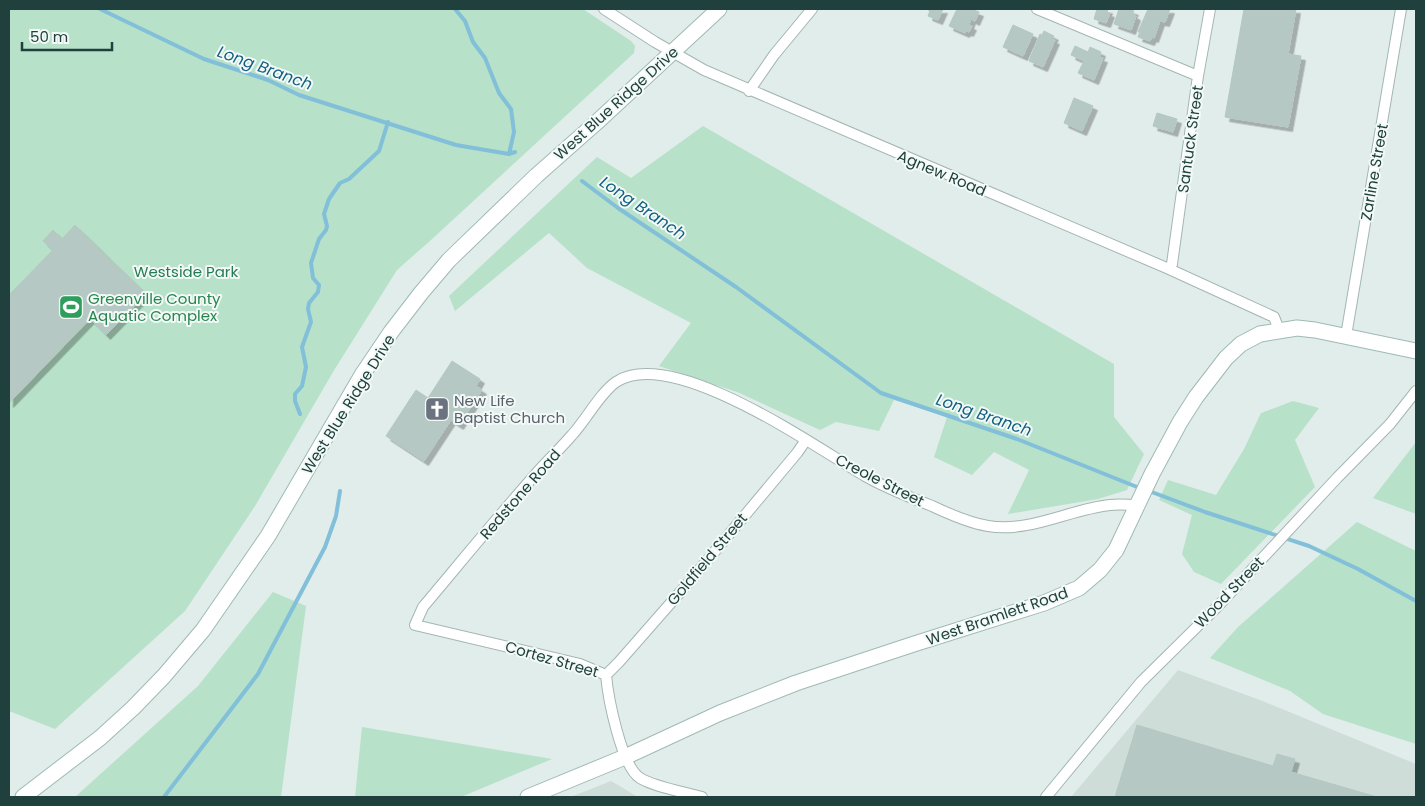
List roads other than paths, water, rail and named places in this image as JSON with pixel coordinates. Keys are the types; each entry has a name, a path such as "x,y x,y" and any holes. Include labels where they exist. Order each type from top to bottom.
{"street":[{"name":"Agnew Road","path":"604,9 704,70 749,91 1168,269 1274,317 1279,330"},
{"name":"West Blue Ridge Drive","path":"23,797 100,738 133,708 164,676 203,630 268,536 362,375 391,332 449,260 536,176 719,9"},
{"path":"749,91 774,55 812,9"},
{"path":"1037,9 1198,76"},
{"name":"Santuck Street","path":"1168,269 1172,264 1198,76 1210,9"},
{"name":"Zarline Street","path":"1346,336 1401,9"},
{"name":"West Bramlett Road","path":"528,797 720,713 796,683 1068,594 1092,578 1109,561 1122,540 1138,501 1180,422 1216,370 1241,344 1260,334 1297,328 1416,351"},
{"name":"Creole Street","path":"635,374 670,377 722,394 750,407 892,490 949,514 988,526 1014,527 1112,504 1138,501"},
{"name":"Redstone Road","path":"416,625 423,607 536,474 574,433 609,388 618,381 635,374"},
{"name":"Wood Street","path":"1046,797 1141,682 1218,606 1390,424 1416,391"},
{"name":"Goldfield Street","path":"606,675 690,581 806,440"},
{"name":"Cortez Street","path":"416,625 580,664 606,675 608,695 624,756"},
{"path":"624,756 634,773 646,782 702,797"}],"waterway":[{"name":"Long Branch","path":"100,9 204,59 268,80 299,95 456,145 509,154 515,152"},
{"path":"455,9 465,21 473,42 485,58 499,93 511,109 514,132 509,154"},
{"path":"300,414 295,401 295,394 302,386 306,367 302,347 311,322 308,309 309,303 318,292 319,285 313,278 311,263 319,239 326,230 324,214 329,199 340,183 349,179 379,151 388,122"},
{"name":"Long Branch","path":"582,181 618,208 736,287 881,393 1017,439 1142,489"},
{"path":"164,797 258,674 325,547 336,516 340,491"},
{"name":"Long Branch","path":"1149,491 1205,512 1309,546 1358,569 1416,601"}],"place":[{"name":"Greenville County Aquatic Complex","path":"71,307"},
{"name":"New Life Baptist Church","path":"437,409"}],"park label":[{"name":"Westside Park","path":"186,271"}]}
